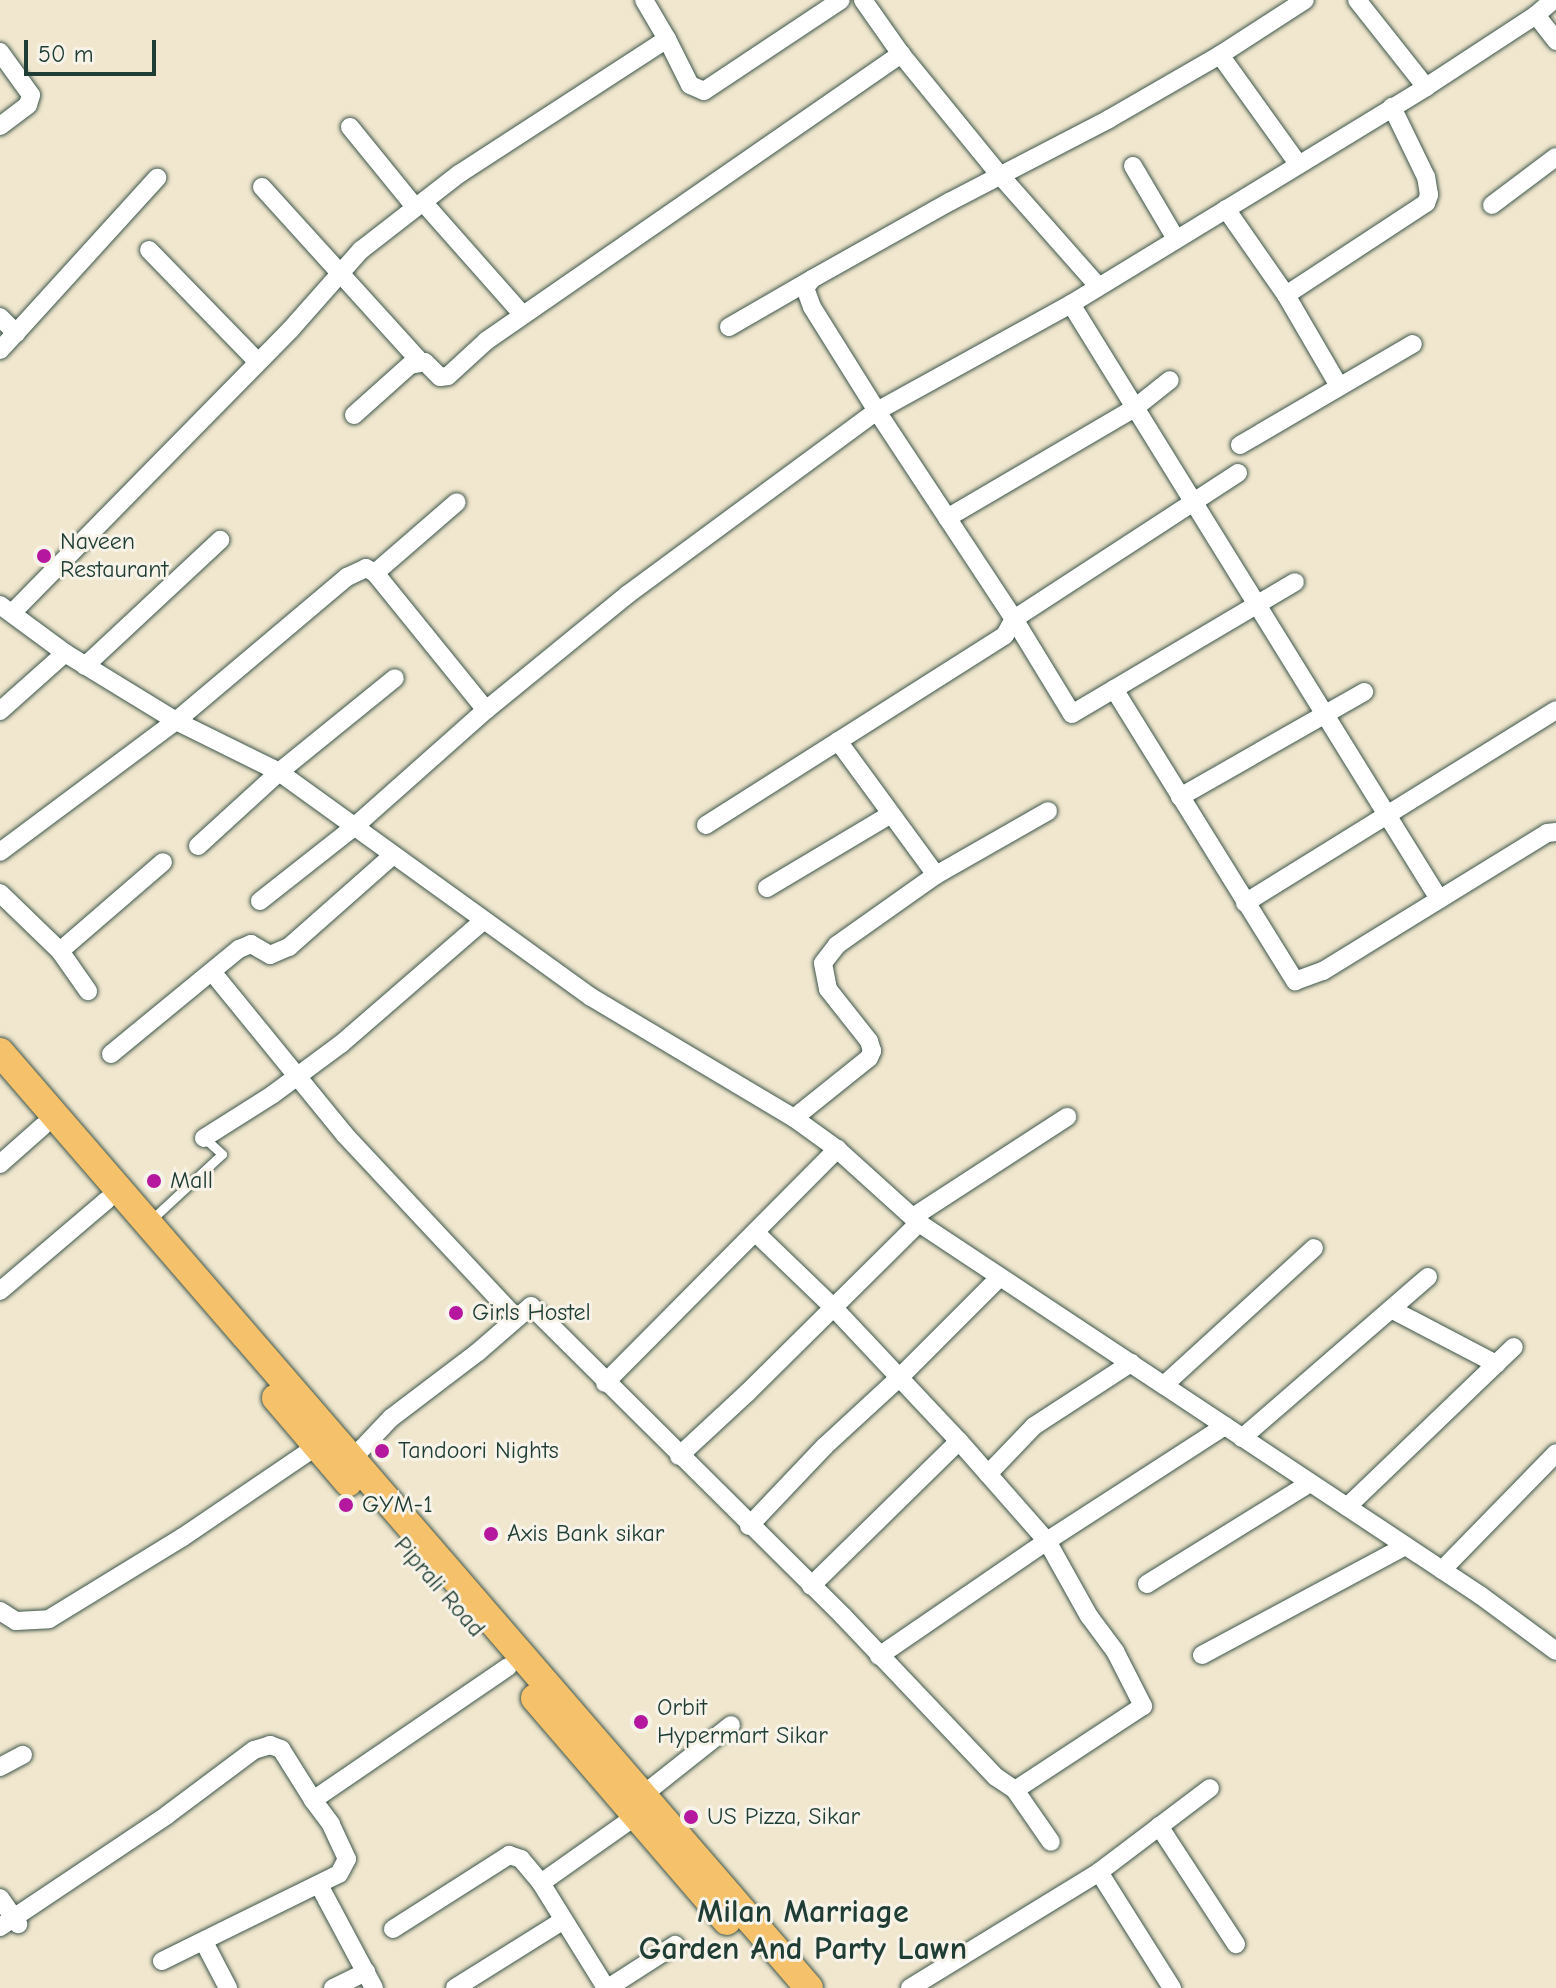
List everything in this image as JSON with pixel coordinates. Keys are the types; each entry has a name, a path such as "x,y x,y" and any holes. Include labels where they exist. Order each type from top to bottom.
{"main road":[{"path":"0,1052 353,1458 640,1805 809,1988"},
{"name":"Piprali Road","path":"0,1076 508,1667 640,1805 785,1988"}],"street":[{"path":"644,0 690,85 704,91 841,0"},
{"path":"863,0 901,54 999,174 1098,286"},
{"path":"729,327 999,174 1109,119 1220,55 1305,0"},
{"path":"1357,0 1426,87"},
{"path":"260,901 354,827 486,710 627,595 877,411 1071,304 1426,87 1536,15 1553,0"},
{"path":"1536,15 1556,41"},
{"path":"667,39 459,174 361,250 257,361 6,609 65,653 176,721 279,772 591,997 794,1118 837,1149 916,1220 1442,1570 1556,1651"},
{"path":"0,52 31,95 28,105 0,126"},
{"path":"262,187 420,361 440,377 448,376 486,341 901,54"},
{"path":"1220,55 1299,165"},
{"path":"1286,295 1426,203 1429,195 1426,177 1392,107"},
{"path":"350,127 523,315"},
{"path":"1492,205 1556,157"},
{"path":"1133,166 1176,239"},
{"path":"0,350 157,178"},
{"path":"1226,209 1286,295 1339,386"},
{"path":"149,250 257,361"},
{"path":"812,279 805,288 812,307 1072,714 1295,582"},
{"path":"1071,304 1439,899"},
{"path":"0,317 16,333"},
{"path":"1240,445 1413,344"},
{"path":"354,415 410,365 420,361"},
{"path":"947,518 1136,407 1170,380"},
{"path":"706,825 1005,635 1014,619 1238,473"},
{"path":"375,573 457,502"},
{"path":"85,666 220,540"},
{"path":"0,852 176,721 347,577 366,568 375,573 486,710"},
{"path":"0,711 65,653"},
{"path":"198,846 279,772 395,678"},
{"path":"1114,689 1295,981 1323,971 1553,831"},
{"path":"1180,797 1325,711 1364,692"},
{"path":"1245,903 1556,710"},
{"path":"838,741 936,875"},
{"path":"794,1118 869,1058 872,1051 869,1041 828,989 823,963 837,945 936,875 1048,811"},
{"path":"767,888 891,814"},
{"path":"111,1054 239,949 251,944 270,955 289,947 393,855"},
{"path":"60,951 163,862"},
{"path":"0,893 60,951 88,991"},
{"path":"204,1138 341,1044 484,920"},
{"path":"213,973 296,1077 516,1318"},
{"path":"679,1456 833,1307 916,1220 1067,1117"},
{"path":"0,1164 43,1126"},
{"path":"605,1383 837,1149"},
{"path":"0,1291 107,1200"},
{"path":"756,1233 900,1377 1047,1541 1089,1616 1115,1651 1143,1706 1015,1790"},
{"path":"1164,1385 1314,1248"},
{"path":"749,1526 825,1446 900,1377 1000,1277"},
{"path":"1242,1438 1428,1277"},
{"path":"353,1458 367,1439 391,1418 478,1352 531,1306 811,1586 996,1777 1015,1790 1051,1842"},
{"path":"1391,1309 1496,1364"},
{"path":"1347,1507 1514,1347"},
{"path":"988,1474 1034,1426 1131,1363"},
{"path":"879,1656 1047,1541 1225,1426"},
{"path":"811,1586 959,1441"},
{"path":"0,1611 16,1621 49,1619 183,1537 317,1446"},
{"path":"1442,1570 1556,1453"},
{"path":"1147,1584 1310,1483"},
{"path":"1202,1655 1405,1546"},
{"path":"313,1800 508,1667"},
{"path":"541,1883 640,1805 731,1725"},
{"path":"0,1898 10,1922 167,1815 254,1750 270,1745 281,1749 331,1824 347,1859 339,1874 162,1961"},
{"path":"0,1767 23,1755"},
{"path":"910,1988 1099,1872 1210,1788"},
{"path":"1159,1826 1236,1944"},
{"path":"393,1929 509,1855 521,1859 541,1883 607,1988 675,1945"},
{"path":"1099,1872 1172,1988"},
{"path":"319,1885 370,1980 333,1988"},
{"path":"455,1988 564,1920"},
{"path":"204,1942 228,1988"}],"lane":[{"path":"149,1222 222,1154 204,1138"}],"place":[{"name":"Naveen Restaurant","path":"44,556"},
{"name":"Mall","path":"154,1181"},
{"name":"Girls Hostel","path":"456,1313"},
{"name":"Tandoori Nights","path":"382,1451"},
{"name":"GYM-1","path":"346,1505"},
{"name":"Axis Bank sikar","path":"491,1534"},
{"name":"Orbit Hypermart Sikar","path":"641,1722"},
{"name":"US Pizza, Sikar","path":"691,1817"}],"district":[{"name":"Milan Marriage Garden And Party Lawn","path":"803,1932"}]}
